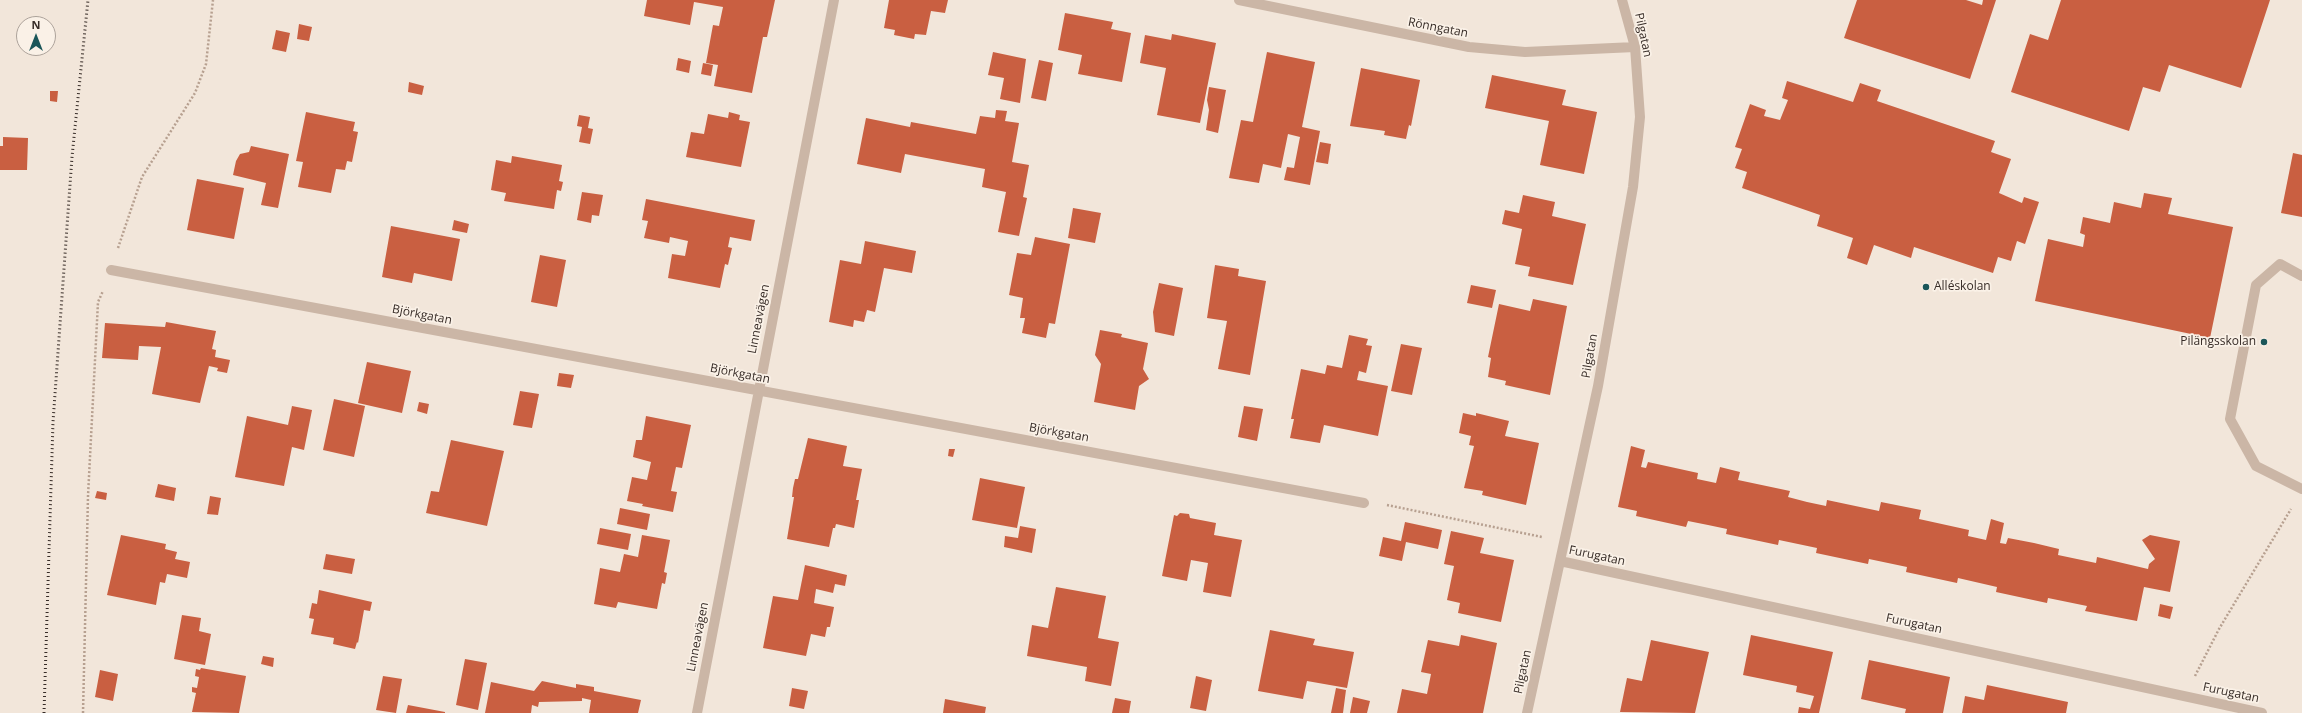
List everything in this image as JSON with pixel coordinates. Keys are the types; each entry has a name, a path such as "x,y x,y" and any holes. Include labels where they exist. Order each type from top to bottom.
{"street":[{"name":"Linneavägen","path":"697,713 834,0"},
{"name":"Rönngatan","path":"1239,0 1469,47 1525,52 1635,47"},
{"name":"Pilgatan","path":"1527,713 1598,386 1633,188 1640,117 1635,47 1622,0"},
{"path":"2302,276 2280,264 2256,286 2230,418 2256,466 2302,488"},
{"name":"Björkgatan","path":"111,270 1364,503"},
{"name":"Furugatan","path":"1560,561 2262,713"}],"path":[{"path":"83,713 88,496 98,302 111,270 142,176 195,93 206,64 213,0"},
{"path":"1364,503 1387,505 1564,541"},
{"path":"2184,696 2219,629 2294,504"}],"building":[{"path":"647,0 775,0 767,37 763,37 752,93 714,86 718,65 706,63 713,25 719,26 723,7 694,2 690,25 644,16"},
{"path":"889,0 948,0 945,13 931,11 926,35 915,34 914,39 894,35 895,30 884,28"},
{"path":"1857,0 1966,0 1982,5 1983,0 1996,0 1970,79 1844,38"},
{"path":"2061,0 2270,0 2241,88 2169,65 2160,92 2143,87 2129,131 2011,92 2030,34 2048,40"},
{"path":"1065,13 1113,22 1111,29 1131,33 1122,82 1078,74 1082,55 1058,50"},
{"path":"299,24 312,27 309,41 297,39"},
{"path":"276,30 290,33 286,52 272,49"},
{"path":"1172,34 1216,43 1200,123 1157,115 1166,68 1140,63 1145,35 1171,40"},
{"path":"993,52 1026,59 1020,103 1000,99 1004,78 988,75"},
{"path":"1267,52 1315,62 1302,127 1320,131 1310,185 1284,180 1287,167 1294,168 1300,137 1288,134 1281,168 1263,164 1259,183 1229,178 1241,120 1253,122"},
{"path":"678,58 691,61 689,73 676,70"},
{"path":"1039,60 1053,63 1046,101 1031,98"},
{"path":"703,63 713,65 711,76 701,74"},
{"path":"1361,68 1420,80 1411,126 1409,125 1406,139 1384,135 1385,131 1350,126"},
{"path":"1492,75 1566,90 1562,105 1597,112 1584,174 1540,165 1549,121 1485,108"},
{"path":"1787,81 1853,102 1860,83 1881,90 1877,101 1995,141 1991,152 2011,159 1999,193 2022,203 2024,197 2039,202 2025,244 2017,241 2011,261 1998,257 1993,273 1914,247 1911,258 1874,245 1867,265 1847,258 1853,238 1817,226 1820,215 1742,188 1747,172 1735,168 1742,149 1735,147 1750,104 1766,110 1764,116 1780,120 1788,100 1782,98"},
{"path":"409,82 424,86 422,95 408,92"},
{"path":"1209,87 1226,90 1218,133 1206,130 1209,110 1207,100"},
{"path":"50,91 58,91 57,102 50,101"},
{"path":"996,110 1007,111 1005,121 1019,123 1012,162 1029,165 1023,197 1027,198 1019,236 998,232 1006,192 982,187 985,169 905,154 901,173 857,164 866,118 910,127 911,122 976,134 980,116 995,118"},
{"path":"306,112 355,122 353,131 358,132 352,162 347,161 345,170 336,169 331,193 298,187 303,162 296,161"},
{"path":"729,112 740,115 739,120 750,122 741,167 686,157 691,132 704,134 708,114 728,118"},
{"path":"579,115 590,117 588,128 593,129 590,144 579,142 582,127 577,126"},
{"path":"3,137 28,138 27,170 0,170 0,146 3,146"},
{"path":"1320,142 1331,144 1328,164 1316,162"},
{"path":"251,146 289,154 278,208 261,205 266,183 233,175 236,161 240,154 249,152"},
{"path":"2293,153 2302,155 2302,217 2281,213"},
{"path":"512,156 562,165 559,181 563,182 561,191 557,190 554,209 504,201 506,193 491,190 496,160 511,163"},
{"path":"197,179 244,188 234,239 187,230"},
{"path":"582,192 603,195 599,216 592,215 591,223 577,220"},
{"path":"2144,193 2172,198 2168,214 2233,227 2210,338 2035,301 2048,239 2083,247 2085,235 2080,233 2083,217 2110,223 2114,202 2141,208"},
{"path":"1523,195 1555,202 1552,216 1586,224 1573,285 1528,276 1530,267 1515,264 1522,229 1502,224 1505,210 1519,213"},
{"path":"646,199 755,220 751,241 730,237 728,247 732,248 728,265 725,264 720,288 668,278 672,254 685,256 688,241 670,237 669,243 644,238 648,221 642,220"},
{"path":"1073,208 1101,213 1095,243 1068,238"},
{"path":"454,220 469,224 467,233 452,230"},
{"path":"391,226 460,239 452,281 414,273 412,283 382,277"},
{"path":"1035,237 1070,244 1055,324 1049,323 1046,338 1022,333 1025,318 1020,318 1023,298 1009,295 1017,253 1031,255"},
{"path":"865,241 916,251 912,273 884,268 875,312 867,310 864,322 854,320 853,327 829,322 840,260 861,264"},
{"path":"540,255 566,260 557,307 531,302"},
{"path":"1215,265 1239,269 1238,276 1266,281 1250,375 1218,369 1227,321 1207,318"},
{"path":"1159,283 1183,288 1174,336 1155,332 1153,312"},
{"path":"1471,285 1496,290 1492,308 1467,303"},
{"path":"1533,299 1567,306 1550,395 1505,385 1506,381 1488,377 1491,358 1488,357 1499,304 1530,311"},
{"path":"166,322 216,331 212,349 216,350 215,357 230,360 227,373 217,371 218,368 209,366 200,403 152,394 161,347 139,346 138,360 102,358 105,323 165,327"},
{"path":"1100,330 1122,334 1121,337 1148,343 1143,369 1149,379 1139,386 1135,410 1094,402 1101,364 1095,355"},
{"path":"1349,335 1368,339 1366,345 1372,346 1366,373 1359,371 1357,380 1388,386 1378,436 1324,425 1320,443 1290,438 1294,419 1291,419 1301,369 1325,374 1327,365 1342,368"},
{"path":"1401,344 1422,348 1412,395 1391,391"},
{"path":"367,362 411,371 402,413 358,403"},
{"path":"559,373 574,375 571,388 557,386"},
{"path":"520,391 539,394 532,428 513,425"},
{"path":"334,399 365,406 354,457 323,450"},
{"path":"419,402 429,404 427,414 417,411"},
{"path":"292,406 312,410 304,450 292,447 284,486 235,477 247,416 288,425"},
{"path":"1244,406 1263,409 1257,441 1238,437"},
{"path":"1463,413 1476,416 1476,413 1509,421 1505,436 1539,443 1526,505 1482,495 1483,491 1464,488 1474,446 1469,445 1471,436 1459,433"},
{"path":"646,416 691,425 682,468 676,467 671,491 677,492 673,512 642,506 643,504 627,501 632,477 647,480 651,462 633,457 636,440 642,440"},
{"path":"808,438 847,446 843,466 862,469 856,500 859,500 854,528 836,524 835,528 833,528 829,547 787,539 794,497 792,497 793,488 795,479 798,479"},
{"path":"451,440 504,451 487,526 426,513 431,491 439,492"},
{"path":"1631,446 1645,450 1641,467 1646,468 1648,462 1698,473 1697,479 1716,483 1720,467 1740,472 1738,480 1790,491 1788,497 1807,502 1826,506 1827,500 1879,511 1881,502 1921,510 1919,519 1969,530 1968,536 1986,540 1991,519 2004,523 2000,543 2006,544 2008,538 2034,543 2059,549 2058,555 2096,563 2097,557 2148,569 2149,564 2155,559 2142,540 2150,535 2180,541 2170,592 2144,587 2137,621 2085,611 2087,606 2048,598 2047,603 1996,592 1997,587 1958,578 1957,583 1906,572 1907,567 1869,559 1868,564 1816,553 1817,548 1779,540 1778,545 1726,534 1727,529 1708,525 1688,521 1686,527 1636,516 1637,511 1618,507"},
{"path":"949,449 955,449 953,457 948,456"},
{"path":"980,478 1025,487 1017,528 972,520"},
{"path":"158,484 176,488 174,501 155,497"},
{"path":"97,491 107,493 106,500 95,498"},
{"path":"210,496 221,498 218,515 207,514"},
{"path":"620,508 650,514 647,530 617,524"},
{"path":"1180,513 1189,514 1190,518 1216,523 1214,535 1242,540 1231,597 1203,592 1208,563 1191,560 1187,581 1162,576 1174,515 1177,516"},
{"path":"1405,522 1442,530 1438,549 1406,542 1402,561 1379,556 1383,537 1401,541"},
{"path":"1020,526 1036,529 1032,553 1004,547 1005,536 1018,538"},
{"path":"600,528 631,534 628,550 597,544"},
{"path":"1451,531 1484,538 1480,553 1514,560 1501,622 1458,613 1460,603 1447,600 1454,566 1444,564"},
{"path":"121,535 166,544 165,549 177,552 175,559 190,562 187,578 167,574 165,583 160,582 156,605 107,595"},
{"path":"642,535 670,540 664,572 667,573 665,584 662,583 657,609 618,602 616,608 594,604 600,568 620,572 624,554 638,557"},
{"path":"326,554 355,559 352,574 323,569"},
{"path":"805,565 847,575 845,586 835,584 833,593 816,589 814,603 834,607 830,627 827,627 825,637 811,634 806,656 763,648 773,596 798,600"},
{"path":"1056,587 1106,596 1098,638 1119,642 1111,686 1085,681 1087,667 1027,656 1032,625 1048,628"},
{"path":"319,590 372,602 370,611 364,610 358,643 357,642 355,649 333,644 334,638 311,634 314,619 309,618 312,603 317,604"},
{"path":"2160,604 2173,607 2170,619 2158,616"},
{"path":"182,615 201,618 199,631 211,634 205,665 174,659"},
{"path":"1270,630 1315,639 1313,645 1354,652 1347,688 1307,681 1303,699 1258,691"},
{"path":"1461,635 1497,643 1483,713 1397,713 1402,689 1427,694 1431,674 1421,672 1428,640 1459,646"},
{"path":"1751,635 1833,652 1819,713 1798,713 1799,707 1810,709 1814,696 1796,692 1797,686 1743,675"},
{"path":"1651,640 1709,652 1695,713 1620,712 1627,678 1642,681"},
{"path":"263,656 274,658 273,667 261,664"},
{"path":"465,659 487,663 478,710 456,705"},
{"path":"1869,660 1950,677 1943,713 1905,713 1906,709 1861,699"},
{"path":"201,668 246,676 239,713 192,712 196,693 192,692 192,687 197,688 199,677 195,676 196,669 200,670"},
{"path":"100,670 118,674 113,701 95,697"},
{"path":"383,676 402,679 396,713 376,710"},
{"path":"1196,676 1212,680 1206,711 1190,708"},
{"path":"542,681 576,688 576,684 594,687 594,691 641,700 638,713 589,713 591,700 582,698 582,701 539,702 538,707 532,705 531,713 485,713 491,682 534,691"},
{"path":"1987,685 2068,702 2066,713 1962,713 1965,696 1984,700"},
{"path":"792,688 808,691 804,709 789,706"},
{"path":"1336,688 1346,690 1343,713 1331,713"},
{"path":"1353,697 1370,701 1367,713 1350,713"},
{"path":"1115,698 1131,701 1129,713 1112,713"},
{"path":"945,699 986,707 985,713 943,713"},
{"path":"408,705 445,712 445,713 406,713"}],"railway":[{"path":"44,713 53,422 72,157 88,0"}],"place":[{"name":"Alléskolan","path":"1926,287"},
{"name":"Pilängsskolan","path":"2264,342"}]}
